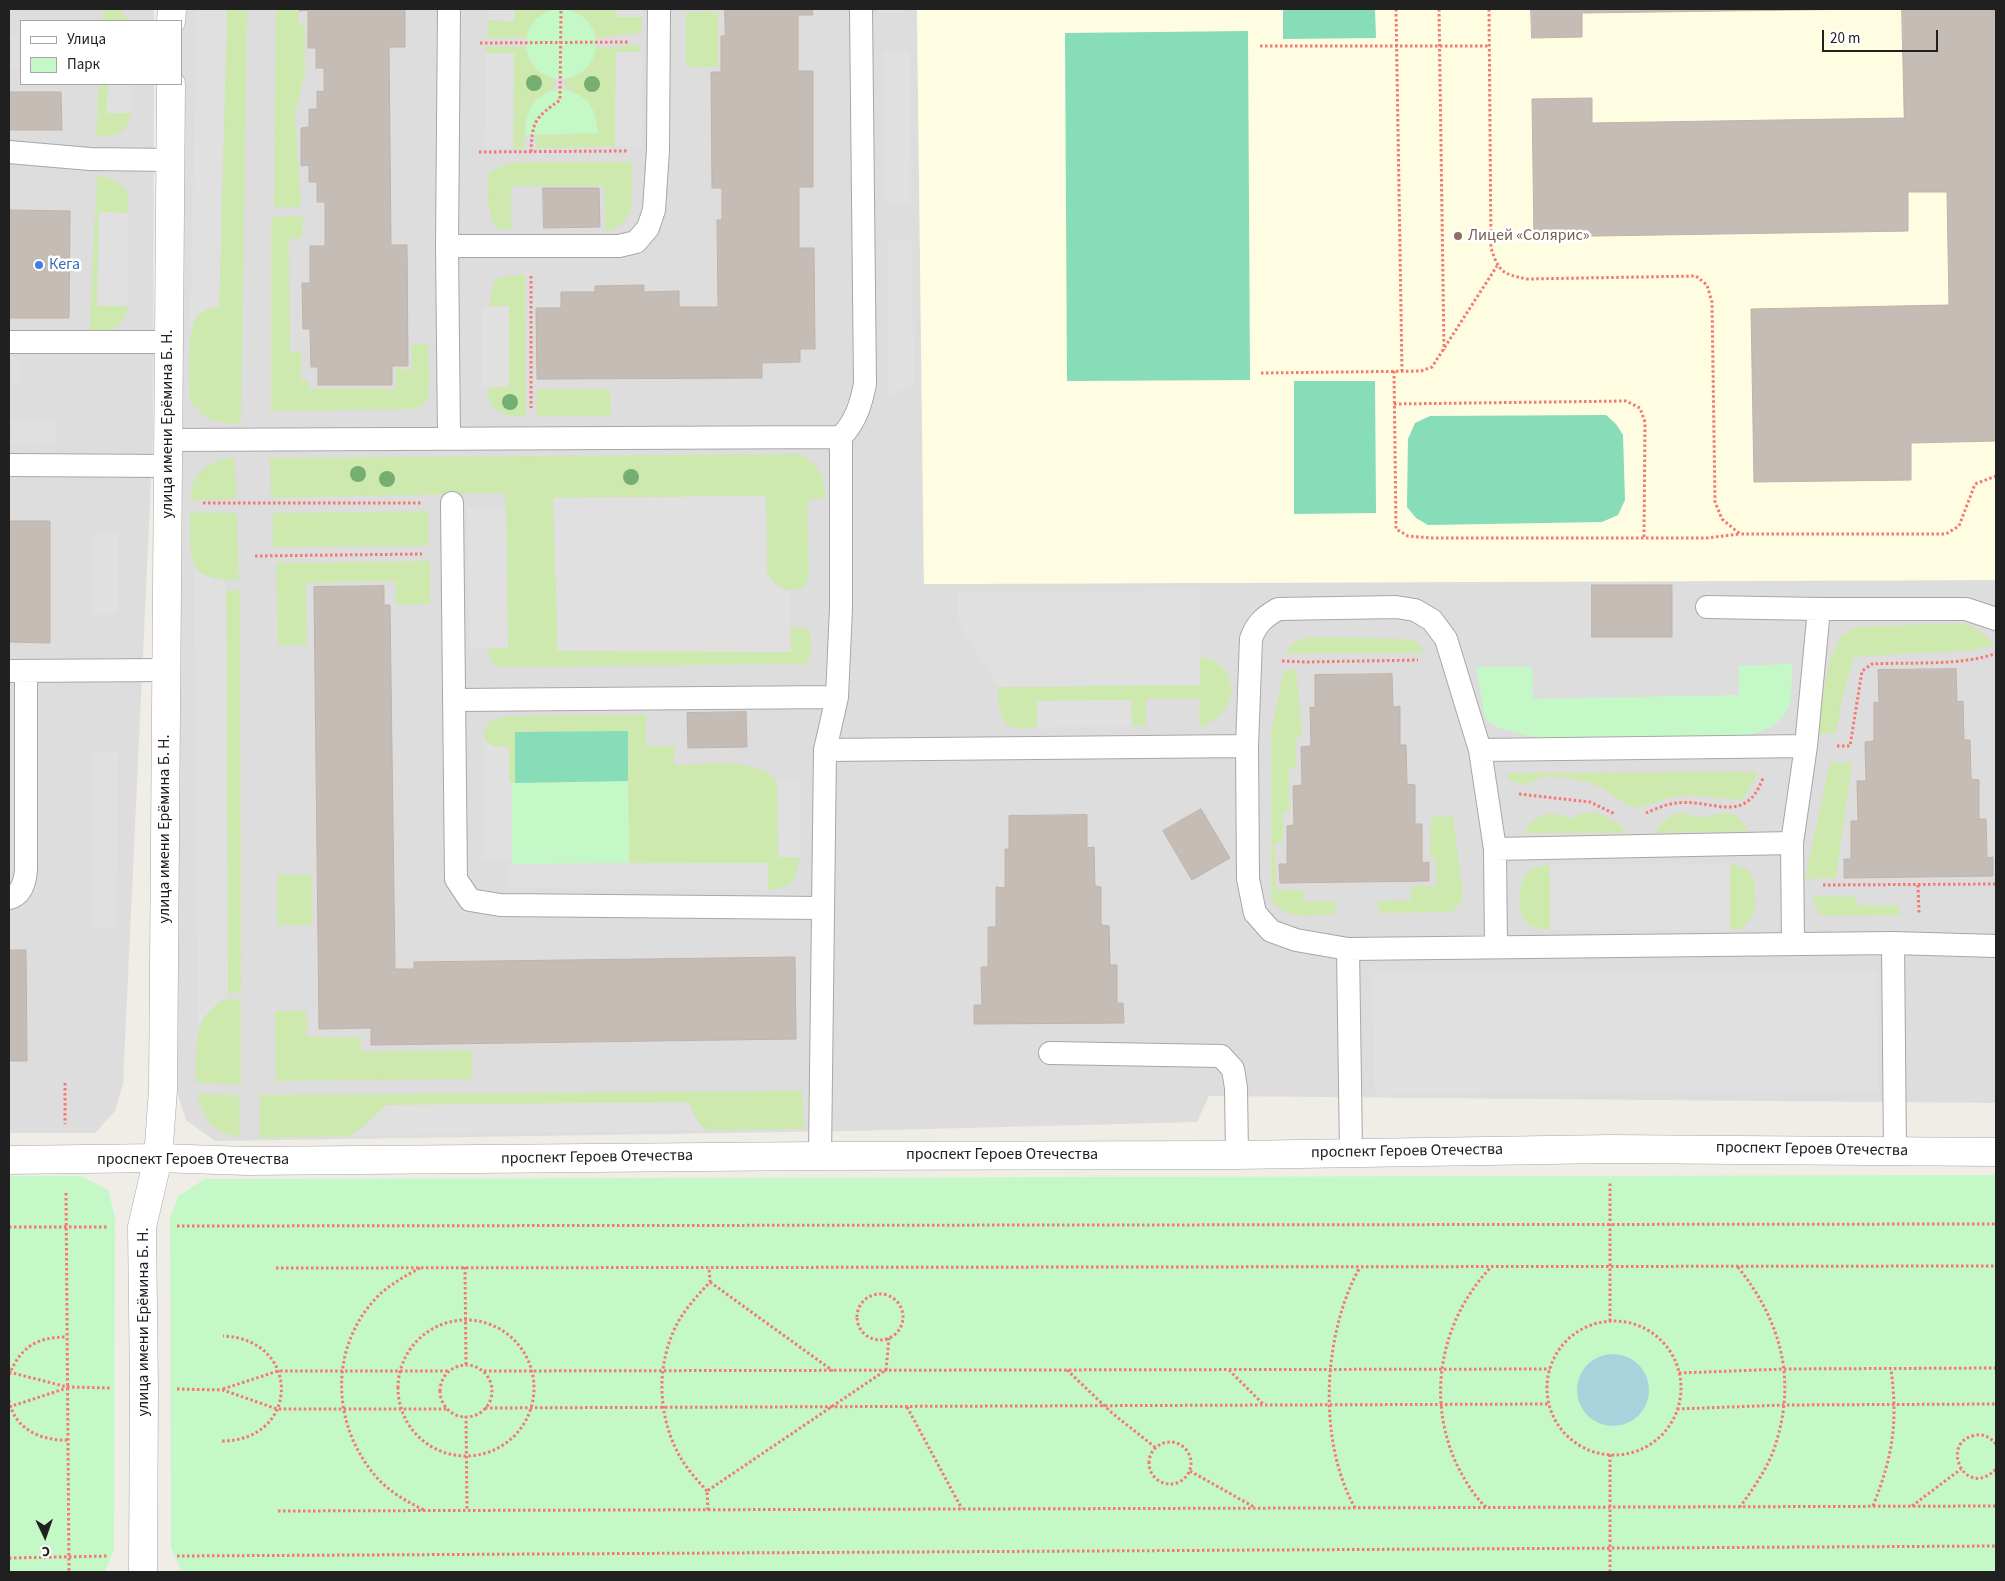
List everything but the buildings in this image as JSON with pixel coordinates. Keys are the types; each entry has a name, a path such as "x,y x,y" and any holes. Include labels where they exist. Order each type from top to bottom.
{"street":[{"name":"улица имени Ерёмина Б. Н.","path":"143,1564 144,1388 142,1227 158,1158 163,1090 171,85"},
{"name":"проспект Героев Отечества","path":"9,1160 158,1158 247,1161 1237,1154 1610,1148 1996,1152"}],"lane":[{"path":"448,438 449,9"},
{"path":"447,246 619,246 636,242 648,228 654,210 658,150 659,9"},
{"path":"820,1156 825,750 837,697 841,608 842,437 851,426 860,406 865,384 861,9"},
{"path":"9,152 84,158 171,160"},
{"path":"9,342 169,342"},
{"path":"9,465 169,453 254,441 532,437 842,437"},
{"path":"452,503 456,879 470,900 500,905 822,908"},
{"path":"1496,947 1495,849 1480,750 1446,639 1432,620 1415,610 1396,607 1278,609 1262,618 1254,630 1251,639 1248,746 1248,880 1255,913 1271,931 1296,940 1348,949 1893,943 1996,946"},
{"path":"1707,608 1966,609 1996,619"},
{"path":"1793,944 1792,842 1806,746 1819,609"},
{"path":"9,898 14,897 24,885 26,870 18,671 166,670"},
{"path":"455,700 837,697"},
{"path":"825,750 1248,746"},
{"path":"1480,750 1806,746"},
{"path":"1495,849 1792,842"},
{"path":"1893,943 1896,1151"},
{"path":"1348,949 1351,1152"},
{"path":"1050,1053 1221,1056 1233,1069 1236,1088 1237,1154"}],"path":[{"path":"531,152 532,130 540,114 560,100 561,9"},
{"path":"1396,9 1402,371"},
{"path":"1439,9 1444,350"},
{"path":"1489,9 1491,248 1497,266 1509,275 1526,279 1696,276 1707,285 1712,302 1715,502 1722,519 1740,534"},
{"path":"449,44 659,42"},
{"path":"1260,46 1490,46"},
{"path":"448,152 658,150"},
{"path":"530,246 532,437"},
{"path":"1261,372 1421,371 1432,368 1497,266"},
{"path":"1394,371 1396,529 1408,536 1431,538 1707,538 1740,534 1946,534 1959,526 1975,484 1996,476"},
{"path":"1394,404 1626,401 1640,408 1645,422 1644,538"},
{"path":"168,503 452,503"},
{"path":"255,556 453,553"},
{"path":"1806,746 1850,746 1862,671 1872,664 1966,661 1988,657 1996,653"},
{"path":"1250,659 1306,662 1421,660 1451,654"},
{"path":"1643,815 1676,803 1700,803 1726,807 1742,806 1760,787 1774,746"},
{"path":"1486,790 1590,802 1622,817"},
{"path":"1792,885 1996,884"},
{"path":"65,1083 69,1572"},
{"path":"1610,1148 1610,1321"},
{"path":"9,1228 224,1225 1996,1224"},
{"path":"1355,1508 1341,1473 1334,1443 1330,1405 1330,1369 1333,1343 1342,1309 1360,1266"},
{"path":"276,1268 1996,1266"},
{"path":"421,1267 398,1279 379,1296 363,1316 351,1339 341,1388 352,1439 364,1462 381,1482 401,1499 425,1510"},
{"path":"465,1267 466,1365"},
{"path":"708,1510 707,1491 679,1456 670,1435 663,1408 661,1384 665,1355 675,1328 690,1304 710,1282 709,1267"},
{"path":"1487,1508 1462,1476 1450,1448 1442,1419 1440,1389 1441,1369 1451,1328 1464,1300 1491,1267"},
{"path":"1738,1267 1755,1288 1768,1311 1777,1336 1784,1369 1785,1389 1782,1422 1773,1453 1758,1481 1739,1508"},
{"path":"710,1282 833,1370"},
{"path":"707,1491 834,1407 886,1370 889,1338 901,1329 904,1319 902,1309 897,1300 888,1294 877,1293 867,1297 860,1304 856,1315 858,1325 864,1334 873,1339 883,1341 889,1338"},
{"path":"465,1319 484,1322 502,1330 517,1343 528,1359 532,1371 534,1397 528,1416 518,1433 503,1445 486,1454 467,1457 447,1454 429,1446 414,1434 403,1418 397,1398 402,1360 413,1343 428,1331 446,1322 465,1319"},
{"path":"1610,1321 1632,1324 1649,1331 1664,1343 1675,1359 1679,1373 1680,1397 1677,1409 1665,1431 1651,1444 1634,1452 1614,1455 1596,1452 1578,1445 1563,1433 1553,1416 1549,1404 1547,1379 1552,1361 1562,1345 1576,1332 1594,1324 1610,1321"},
{"path":"222,1441 237,1441 251,1437 264,1429 273,1418 282,1390 274,1362 264,1350 252,1341 238,1337 223,1336"},
{"path":"67,1337 52,1337 37,1342 24,1350 14,1362 9,1373 67,1387"},
{"path":"462,1365 474,1365 484,1371 491,1381 493,1392 490,1404 482,1412 471,1417 459,1416 447,1409 442,1401 440,1389 443,1378 450,1371 462,1365"},
{"path":"1679,1373 1784,1369 1996,1368"},
{"path":"1228,1369 1264,1405"},
{"path":"484,1371 1550,1369"},
{"path":"1873,1506 1885,1477 1892,1446 1895,1405 1891,1369"},
{"path":"1067,1370 1104,1406 1156,1448"},
{"path":"447,1409 277,1409 223,1390 278,1371 450,1371"},
{"path":"9,1406 67,1387"},
{"path":"9,1400 9,1406 26,1430 39,1437 53,1440 68,1440"},
{"path":"485,1408 1549,1404"},
{"path":"1677,1409 1996,1404"},
{"path":"907,1407 962,1509"},
{"path":"466,1416 467,1510"},
{"path":"1995,1440 1979,1434 1968,1437 1960,1445 1957,1456 1961,1469 1967,1476 1978,1479 1990,1476 1996,1469"},
{"path":"1172,1441 1182,1445 1190,1453 1192,1464 1188,1475 1180,1482 1169,1484 1159,1481 1151,1472 1149,1461 1152,1451 1156,1448 1161,1443 1172,1441"},
{"path":"1610,1454 1610,1572"},
{"path":"1911,1506 1961,1469"},
{"path":"1190,1471 1257,1508"},
{"path":"278,1511 1996,1506"},
{"path":"9,1558 69,1558 143,1564 231,1557 1996,1546"}],"shaded area":[{"path":"9,9 154,9 154,20 20,20 20,85 154,85 153,438 123,1084 115,1111 95,1133 9,1133"},
{"path":"176,9 917,9 924,584 1996,580 1996,1103 1209,1096 1197,1122 850,1131 215,1141 186,1120 175,1085 182,85 181,20"},
{"path":"197,9 221,9 227,11 219,307 208,309 197,315 190,328"},
{"path":"488,9 515,9 515,21 488,20"},
{"path":"616,9 642,9 642,17 616,17"},
{"path":"878,9 904,9 904,13 878,13"},
{"name":"Лицей «Солярис»","path":"917,9 1996,9 1996,580 924,584"},
{"path":"9,34 20,34 20,69 9,69"},
{"path":"910,51 911,203 885,203 884,52"},
{"path":"616,52 642,52 642,147 615,146"},
{"path":"486,53 514,53 513,148 485,148"},
{"path":"108,85 132,85 131,113 107,113"},
{"path":"99,212 129,213 128,306 97,306"},
{"path":"912,239 914,388 901,390 893,395 889,404 887,240"},
{"path":"509,306 509,387 482,387 482,307"},
{"path":"9,357 20,357 20,383 9,383"},
{"path":"57,419 57,445 9,446 9,420"},
{"path":"766,496 767,575 777,586 790,591 791,652 558,651 553,498"},
{"path":"506,507 508,648 470,648 467,508"},
{"path":"92,534 118,534 118,614 92,614"},
{"path":"194,566 198,572 214,579 224,580 226,590 228,993 203,1018 198,1028"},
{"path":"1199,590 1200,685 998,687 959,625 958,593"},
{"path":"1131,700 1132,726 1037,727 1037,701"},
{"path":"483,733 486,742 494,746 509,747 509,781 512,783 512,859 483,859"},
{"path":"92,752 118,752 117,928 91,927"},
{"path":"799,781 799,857 778,857 777,782"},
{"path":"768,863 768,890 509,888 508,864"},
{"path":"1730,864 1730,930 1550,930 1550,865"},
{"path":"1877,971 1878,1090 1375,1095 1372,973"},
{"path":"689,1102 699,1124 707,1130 350,1136 364,1126 386,1105"}],"green space":[{"path":"103,9 119,9 128,20 102,20"},
{"path":"221,9 247,9 241,424 212,420 190,402 189,357 191,332 197,316 210,308 219,307 227,11"},
{"path":"276,9 298,9 298,25 305,25 305,74 295,116 301,207 274,207"},
{"path":"515,9 555,9 555,11 546,14 538,20 528,37 487,38 488,20 514,21"},
{"path":"561,9 574,12 586,19 593,31 596,44 593,57 586,69 574,76 561,79 548,76 536,69 529,57 526,44 529,31 536,19 548,12"},
{"path":"568,9 616,9 616,17 642,17 641,33 595,38 594,31 568,11"},
{"path":"1283,9 1375,9 1376,38 1283,39"},
{"path":"686,12 718,12 718,67 686,67"},
{"path":"1248,31 1250,380 1067,381 1065,33"},
{"path":"641,45 641,52 616,52 615,146 536,148 536,135 598,133 574,91 566,90 565,79 576,75 585,68 592,59 595,48"},
{"path":"486,47 526,47 536,66 544,74 553,78 554,90 548,91 525,121 525,148 513,148 514,53 486,53"},
{"path":"99,85 108,85 107,112 131,113 129,121 120,133 96,137"},
{"path":"561,89 584,98 589,103 595,116 598,133 525,135 527,117 533,104 544,95"},
{"path":"517,162 632,162 632,194 629,214 624,222 617,227 606,230 604,186 511,186 511,231 496,228 489,209 488,175 501,166"},
{"path":"97,175 113,180 123,187 128,197 129,213 99,212 97,306 128,306 126,314 119,325 109,331 89,337"},
{"path":"303,216 302,238 289,239 290,351 301,352 301,380 308,380 309,389 396,389 396,369 412,370 411,344 428,344 429,388 427,400 422,406 414,409 271,411 271,217"},
{"path":"525,275 526,417 499,412 491,403 487,388 509,387 509,307 489,307 494,281 503,276"},
{"path":"1294,381 1375,381 1376,513 1294,514"},
{"path":"537,389 610,389 611,416 537,416"},
{"path":"1606,415 1616,424 1623,435 1625,500 1618,515 1602,522 1428,525 1416,518 1407,507 1408,439 1415,423 1430,416"},
{"path":"799,454 812,463 820,472 824,482 826,498 807,500 809,577 804,588 783,589 767,575 766,496 553,498 558,651 791,651 790,627 810,629 811,653 810,658 805,664 500,667 492,661 487,648 508,647 505,493 271,498 270,458"},
{"path":"227,458 235,458 236,499 190,500 193,483 200,472 211,464"},
{"path":"428,511 428,546 273,547 273,513"},
{"path":"190,513 237,513 239,580 221,579 208,576 199,571 194,564 191,554"},
{"path":"430,561 430,604 396,605 396,581 306,583 307,645 278,645 276,563"},
{"path":"226,590 240,590 241,992 228,993"},
{"path":"1960,623 1971,626 1979,631 1994,645 1974,650 1854,657 1843,695 1836,733 1817,734 1829,662 1840,637 1856,627"},
{"path":"1309,637 1411,639 1419,644 1424,653 1285,654 1295,642"},
{"path":"1200,657 1215,662 1224,670 1230,680 1231,691 1229,702 1222,713 1212,721 1199,727 1199,698 1146,699 1146,726 1132,726 1131,700 1037,701 1037,727 1029,728 1010,726 1000,712 998,687 1200,685"},
{"path":"1792,664 1790,704 1781,719 1771,727 1760,732 1747,735 1535,738 1496,727 1485,718 1476,667 1532,667 1533,699 1739,695 1739,666"},
{"path":"1284,670 1296,670 1302,737 1296,737 1296,768 1289,768 1289,811 1283,812 1283,843 1275,843 1276,890 1304,890 1304,902 1335,901 1336,914 1309,916 1292,914 1277,907 1271,900 1271,733"},
{"path":"646,715 646,746 674,746 674,765 714,763 744,765 769,773 776,781 779,796 778,857 799,857 797,872 792,882 782,888 768,890 768,863 629,863 628,731 515,732 515,783 509,782 494,746 485,742 483,733 489,722 507,716"},
{"path":"628,731 628,781 515,783 515,732"},
{"path":"1830,763 1852,763 1836,878 1805,879"},
{"path":"1758,772 1747,794 1739,800 1692,795 1669,798 1639,808 1625,803 1600,787 1587,782 1567,778 1542,777 1530,783 1522,784 1508,778 1507,773"},
{"path":"628,781 629,863 512,864 512,783"},
{"path":"1596,812 1618,823 1626,833 1525,833 1528,826 1534,820 1543,815 1553,814 1572,818 1584,813"},
{"path":"1727,812 1739,819 1748,831 1654,833 1673,815 1682,813 1702,817"},
{"path":"1453,816 1463,895 1459,905 1452,912 1379,913 1379,901 1411,900 1412,886 1437,886 1435,858 1430,857 1431,817"},
{"path":"1730,864 1746,868 1753,878 1756,903 1752,917 1742,929 1730,930"},
{"path":"1550,865 1550,930 1536,928 1525,921 1520,910 1519,896 1522,883 1530,870 1535,867"},
{"path":"277,875 312,875 312,925 277,925"},
{"path":"1812,896 1856,897 1857,905 1900,906 1900,915 1824,916 1819,914"},
{"path":"230,999 241,999 241,1084 196,1083 197,1045 202,1021 208,1011 217,1004"},
{"path":"275,1011 307,1011 307,1037 361,1037 361,1052 472,1050 472,1079 276,1081"},
{"path":"802,1091 804,1129 707,1130 699,1124 694,1115 386,1105 364,1126 350,1136 260,1138 260,1095"},
{"path":"198,1094 239,1095 240,1137 226,1134 209,1122 200,1106"},
{"path":"1996,1175 1996,1572 182,1572 171,1548 170,1218 178,1196 205,1179"},
{"path":"9,1176 81,1176 108,1190 115,1217 114,1549 105,1572 9,1572"}],"water":[{"path":"1613,1354 1633,1360 1643,1370 1649,1390 1643,1410 1633,1420 1613,1426 1593,1420 1583,1410 1577,1390 1583,1370 1593,1360"}],"place":[{"name":"Лицей «Солярис»","path":"1458,236"},
{"name":"Кега","path":"39,265"}]}
